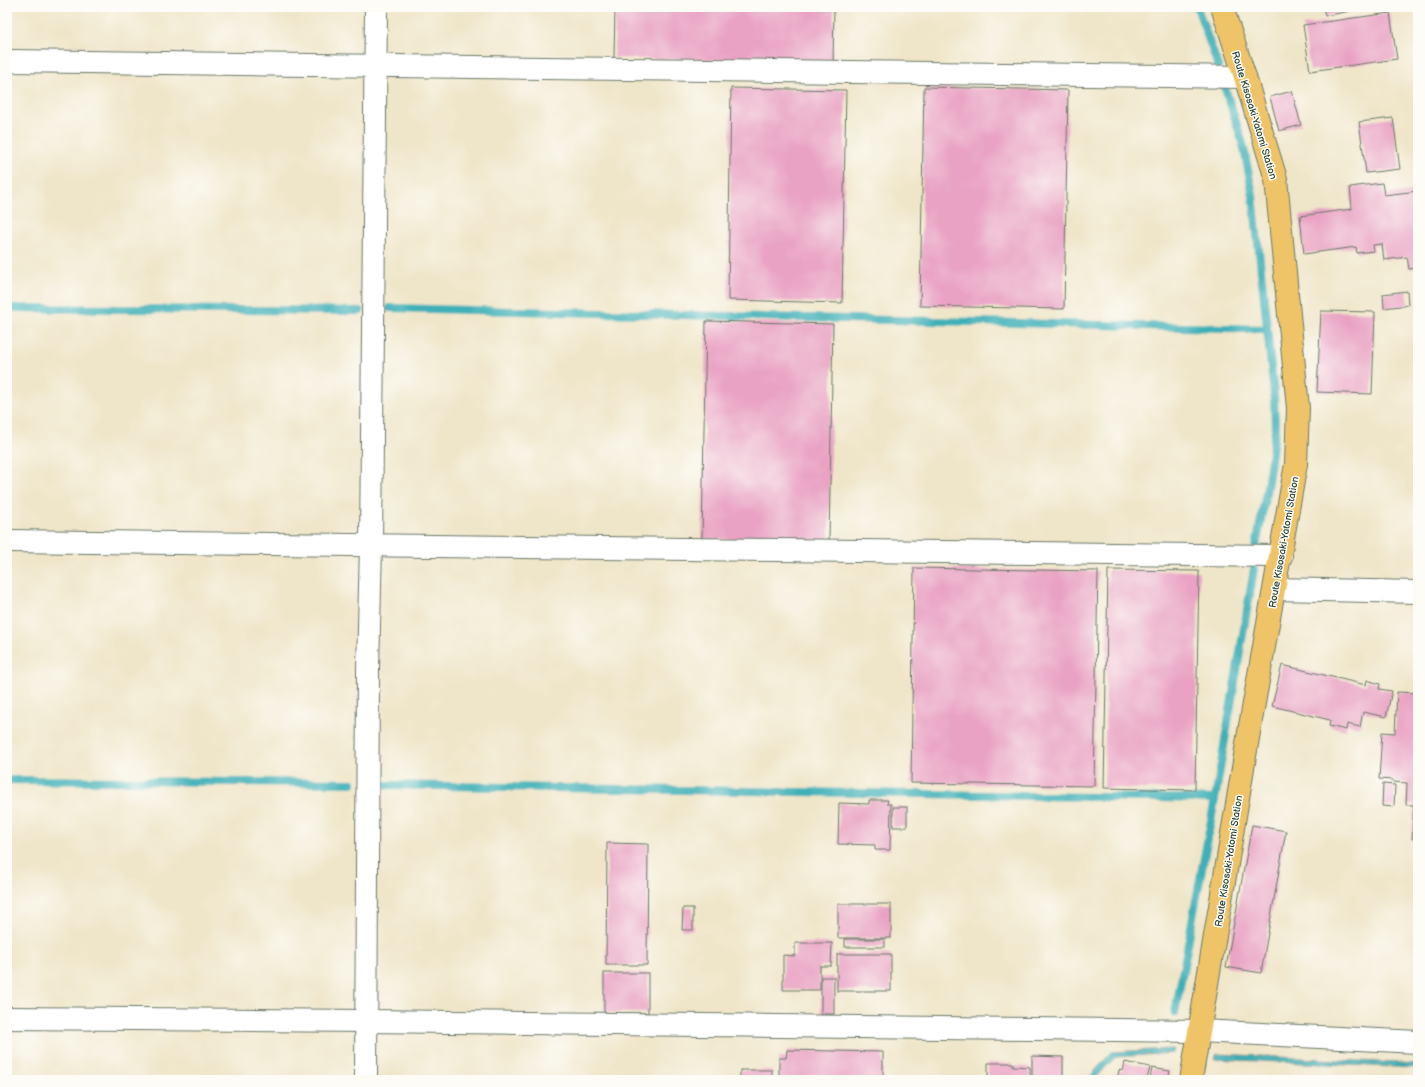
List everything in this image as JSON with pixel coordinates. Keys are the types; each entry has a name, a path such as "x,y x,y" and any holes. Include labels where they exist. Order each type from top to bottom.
{"main road":[{"name":"Route Kisosaki-Yatomi Station","path":"1191,1080 1296,464 1298,408 1276,179 1222,7"}],"street":[{"path":"366,1080 368,669 371,545 376,7"},
{"path":"7,61 1245,77"},
{"path":"7,541 1281,556"},
{"path":"1275,589 1418,592"},
{"path":"7,1018 366,1020 1200,1031 1418,1042"}],"water":[{"path":"1174,1049 1173,1053 1115,1057 1094,1080 1087,1080 1112,1052"},
{"path":"1217,1054 1418,1064 1418,1068 1215,1059"}],"building":[{"path":"615,7 834,7 833,63 614,58"},
{"path":"1323,7 1349,7 1350,11 1325,16"},
{"path":"1390,13 1397,59 1310,71 1303,25"},
{"path":"924,87 1068,90 1064,309 920,306"},
{"path":"731,88 846,90 842,303 728,300"},
{"path":"1292,91 1301,125 1279,131 1270,97"},
{"path":"1393,118 1400,169 1366,173 1359,122"},
{"path":"1382,183 1384,195 1418,191 1418,268 1409,269 1407,257 1384,260 1382,244 1373,245 1374,251 1357,253 1356,247 1304,254 1300,216 1352,209 1350,187"},
{"path":"1407,291 1408,305 1384,308 1383,294"},
{"path":"1321,311 1375,312 1372,394 1317,392"},
{"path":"706,321 833,324 829,541 702,539"},
{"path":"914,568 1098,571 1094,786 911,783"},
{"path":"1108,570 1199,571 1195,790 1104,788"},
{"path":"1282,665 1366,685 1367,680 1380,684 1379,689 1392,691 1386,717 1363,712 1360,727 1347,724 1346,730 1329,726 1330,720 1272,706"},
{"path":"1397,692 1418,693 1418,839 1412,839 1414,805 1406,805 1407,783 1379,779 1382,732 1395,733"},
{"path":"1383,784 1395,785 1394,807 1382,806"},
{"path":"869,800 888,800 887,804 891,804 890,850 875,850 875,845 838,844 839,803 869,804"},
{"path":"893,807 907,807 907,827 893,827"},
{"path":"1252,825 1286,831 1261,973 1226,967"},
{"path":"607,843 648,844 647,965 606,965"},
{"path":"838,904 891,904 891,938 838,938"},
{"path":"683,908 693,908 693,930 682,930"},
{"path":"845,939 885,939 885,947 845,947"},
{"path":"795,943 832,943 831,966 820,966 820,990 783,990 783,955 795,956"},
{"path":"837,954 891,954 891,991 837,991"},
{"path":"604,973 648,973 648,1013 604,1013"},
{"path":"821,977 834,977 834,1014 821,1014"},
{"path":"787,1050 883,1052 883,1080 779,1080 779,1058 786,1058"},
{"path":"1032,1056 1063,1057 1063,1080 1032,1080"},
{"path":"1125,1062 1150,1067 1147,1080 1117,1080 1119,1070 1123,1071"},
{"path":"988,1063 1013,1063 1013,1066 1030,1067 1030,1080 988,1080"},
{"path":"1152,1068 1170,1071 1168,1080 1150,1080"},
{"path":"740,1070 772,1070 772,1080 740,1080"}],"waterway":[{"path":"1197,7 1218,66"},
{"path":"1225,88 1243,144 1253,195 1274,394 1275,431 1256,547"},
{"path":"7,308 360,311"},
{"path":"390,308 1267,329"},
{"path":"1175,1013 1215,799 1254,569"},
{"path":"7,780 352,783"},
{"path":"383,785 1215,799"}]}
